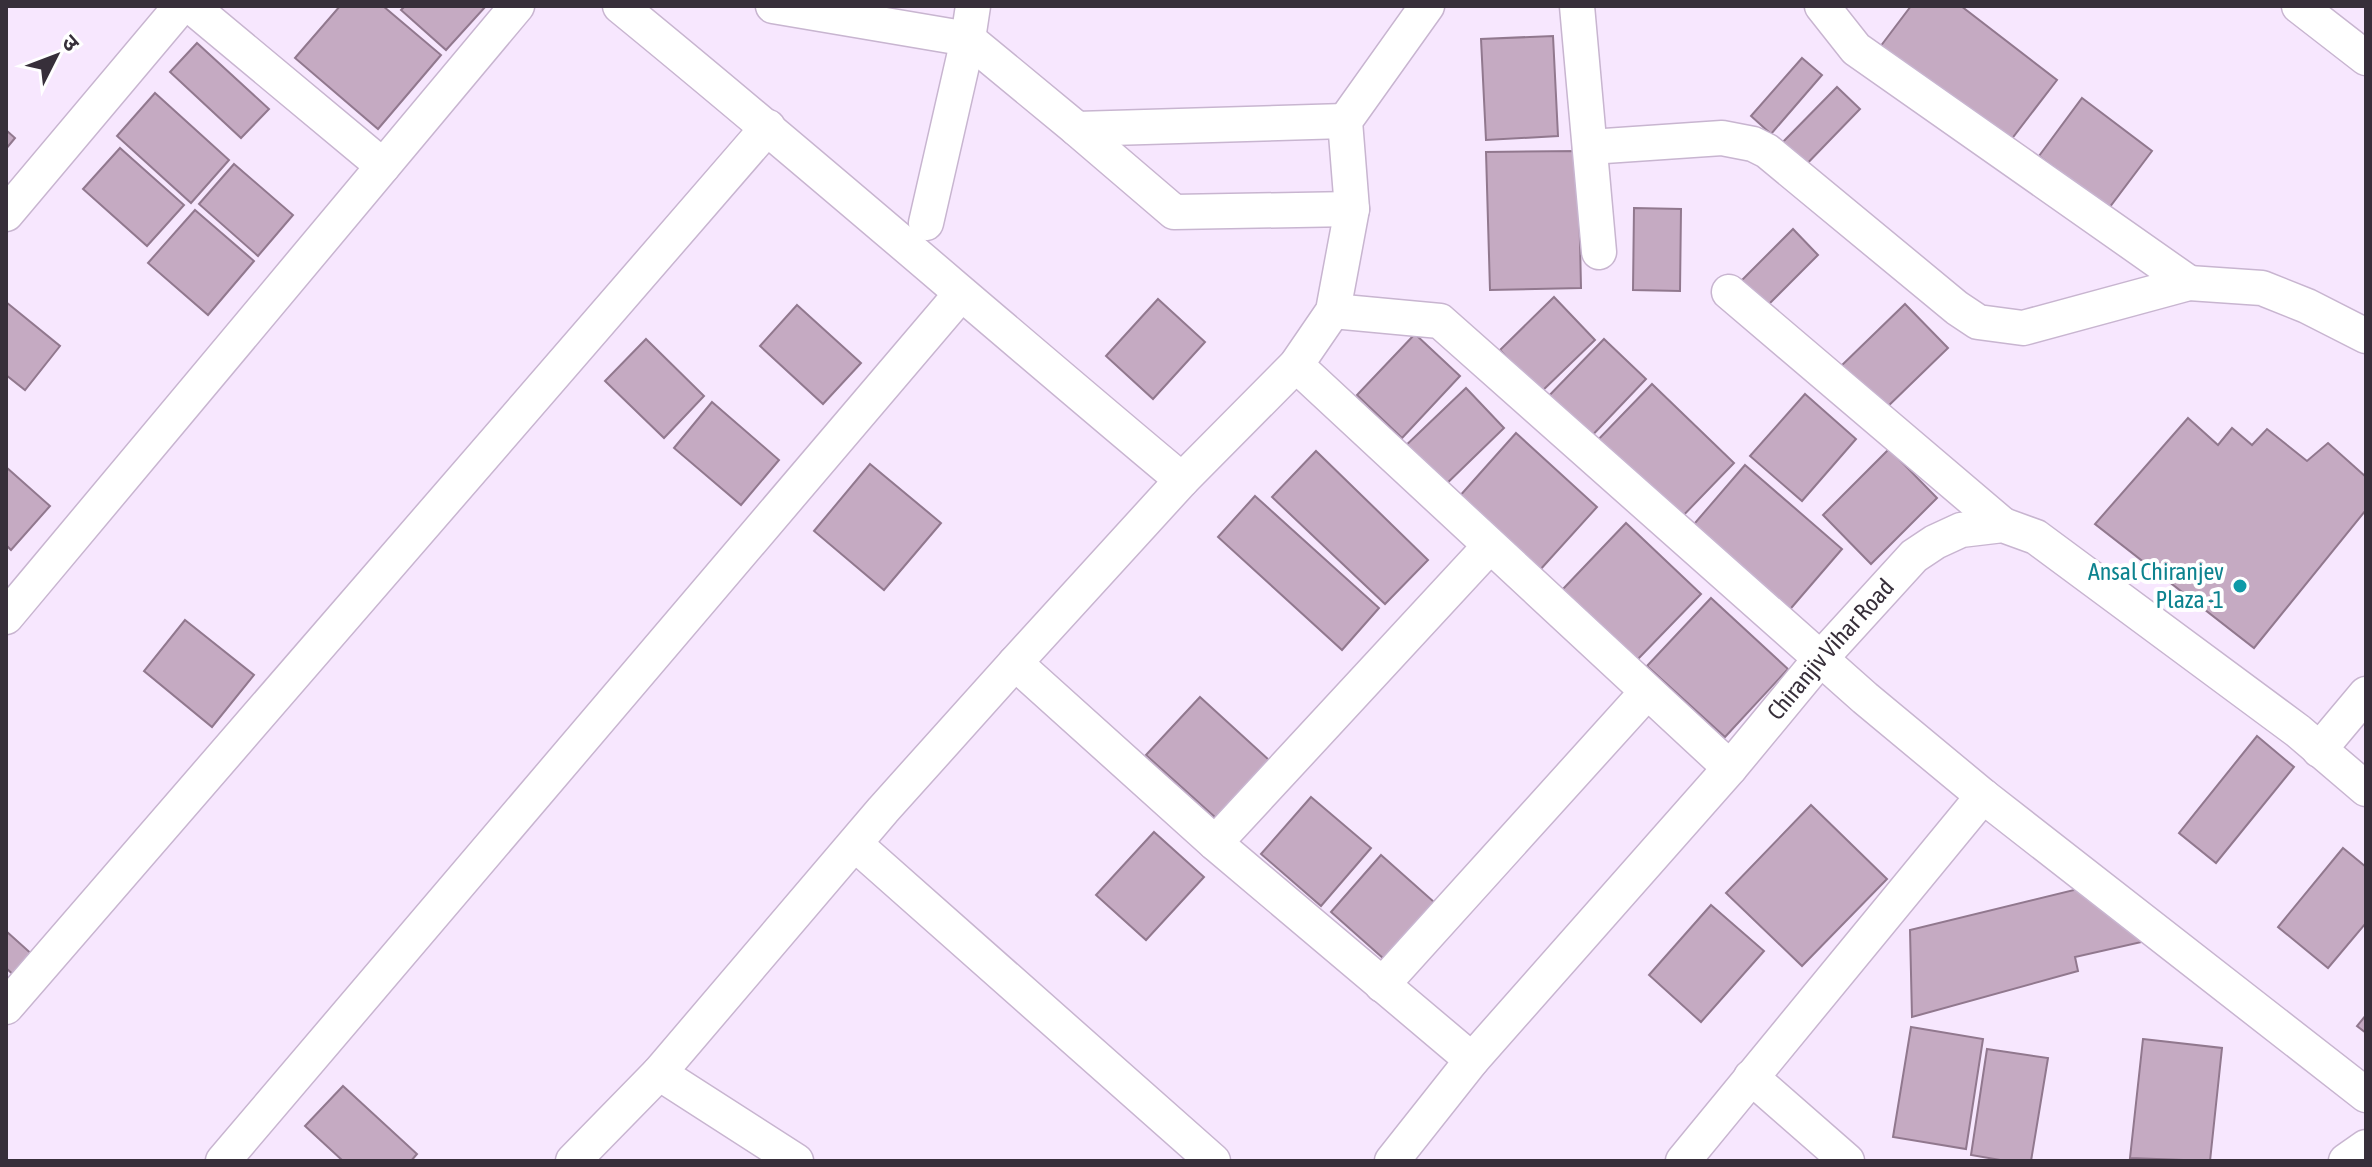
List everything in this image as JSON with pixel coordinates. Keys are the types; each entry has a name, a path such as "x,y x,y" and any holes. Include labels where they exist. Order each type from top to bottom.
{"street":[{"path":"6,214 181,6"},
{"path":"191,6 383,166"},
{"path":"6,617 517,6"},
{"path":"620,6 768,127 960,295 1182,480"},
{"path":"773,6 968,39 1174,212 1352,209"},
{"path":"926,223 973,6"},
{"path":"573,1161 659,1073 1015,663 1182,480 1296,365 1333,311 1352,209 1345,121 1427,6"},
{"path":"1577,6 1599,252"},
{"path":"1822,6 1856,49 2189,283"},
{"path":"2299,6 2366,58"},
{"path":"1077,129 1345,121"},
{"path":"6,1007 768,127"},
{"path":"1590,147 1722,138 1753,144 1767,151 1978,322 2023,328 2189,283 2262,288 2307,306 2366,336"},
{"path":"1729,292 2003,525"},
{"path":"223,1161 960,295"},
{"path":"1333,311 1440,321 1821,658 1983,796 2366,1095"},
{"path":"1296,365 1730,768"},
{"name":"Chiranjiv Vihar Road","path":"1392,1161 1472,1060 1730,768 1821,658 1914,556 1961,530 2003,525 2036,537 2298,731 2366,789"},
{"path":"1215,843 1489,547"},
{"path":"1015,663 1215,843 1472,1060"},
{"path":"1382,985 1647,692"},
{"path":"2319,750 2366,694"},
{"path":"1683,1161 1983,796"},
{"path":"855,844 1213,1161"},
{"path":"659,1073 796,1161"},
{"path":"1751,1077 1847,1161"},
{"path":"2346,1161 2366,1147"}],"building":[{"path":"340,6 383,6 441,55 378,129 295,58"},
{"path":"405,6 486,6 446,50 401,10"},
{"path":"1911,6 1961,6 2057,80 2007,145 1880,47"},
{"path":"1553,36 1558,136 1486,140 1481,39"},
{"path":"197,43 269,109 241,138 170,72"},
{"path":"1802,58 1822,75 1771,134 1751,116"},
{"path":"1837,87 1860,109 1798,173 1775,150"},
{"path":"155,93 229,160 191,203 117,136"},
{"path":"2082,98 2152,151 2109,208 2039,156"},
{"path":"6,130 15,138 6,149"},
{"path":"120,148 184,205 147,246 83,189"},
{"path":"1578,151 1581,288 1490,290 1486,152"},
{"path":"234,164 293,215 258,256 199,204"},
{"path":"1634,208 1681,209 1680,291 1633,290"},
{"path":"195,210 254,261 208,315 148,263"},
{"path":"1793,229 1818,255 1765,308 1740,282"},
{"path":"1554,297 1595,340 1540,393 1500,350"},
{"path":"1158,299 1205,342 1153,399 1106,356"},
{"path":"6,302 60,346 25,390 6,375"},
{"path":"1905,304 1948,348 1883,411 1840,367"},
{"path":"797,305 861,363 823,404 760,346"},
{"path":"1415,334 1460,376 1402,438 1357,395"},
{"path":"646,339 704,396 664,438 605,381"},
{"path":"1604,339 1646,379 1584,444 1541,404"},
{"path":"1652,384 1734,463 1675,524 1593,445"},
{"path":"1466,388 1504,428 1439,491 1400,451"},
{"path":"1805,394 1856,439 1802,501 1750,456"},
{"path":"712,402 779,460 741,505 674,448"},
{"name":"Ansal Chiranjev Plaza -1","path":"2188,418 2218,445 2232,428 2252,445 2267,429 2307,461 2328,443 2366,477 2366,510 2254,648 2095,524"},
{"path":"1516,433 1597,507 1539,571 1458,498"},
{"path":"1889,449 1937,498 1871,564 1823,515"},
{"path":"1316,451 1428,560 1385,604 1272,497"},
{"path":"870,464 941,523 884,590 814,531"},
{"path":"1745,465 1842,549 1786,614 1689,530"},
{"path":"6,467 50,506 11,550 6,545"},
{"path":"1255,496 1379,608 1342,650 1218,537"},
{"path":"1626,523 1701,594 1636,661 1562,590"},
{"path":"1711,598 1788,669 1725,737 1647,666"},
{"path":"185,620 254,675 212,727 144,671"},
{"path":"1200,697 1269,760 1216,818 1146,755"},
{"path":"2257,736 2294,767 2216,863 2179,833"},
{"path":"1311,797 1371,848 1321,906 1261,854"},
{"path":"1811,805 1887,879 1802,966 1726,893"},
{"path":"1154,832 1204,877 1146,940 1096,895"},
{"path":"2343,848 2366,867 2366,923 2328,968 2278,927"},
{"path":"1381,855 1434,902 1384,959 1331,912"},
{"path":"2082,888 2146,941 2075,957 2078,971 1912,1017 1910,930"},
{"path":"1711,905 1764,951 1701,1022 1649,975"},
{"path":"6,931 35,957 17,978 6,968"},
{"path":"2366,1015 2366,1033 2357,1026"},
{"path":"1911,1027 1983,1039 1966,1149 1893,1137"},
{"path":"2143,1039 2222,1048 2210,1161 2130,1158"},
{"path":"1987,1049 2048,1058 2031,1161 2006,1161 1971,1155"},
{"path":"343,1086 417,1154 411,1161 343,1161 305,1126"}],"place":[{"name":"Ansal Chiranjev Plaza -1","path":"2240,586"}]}
